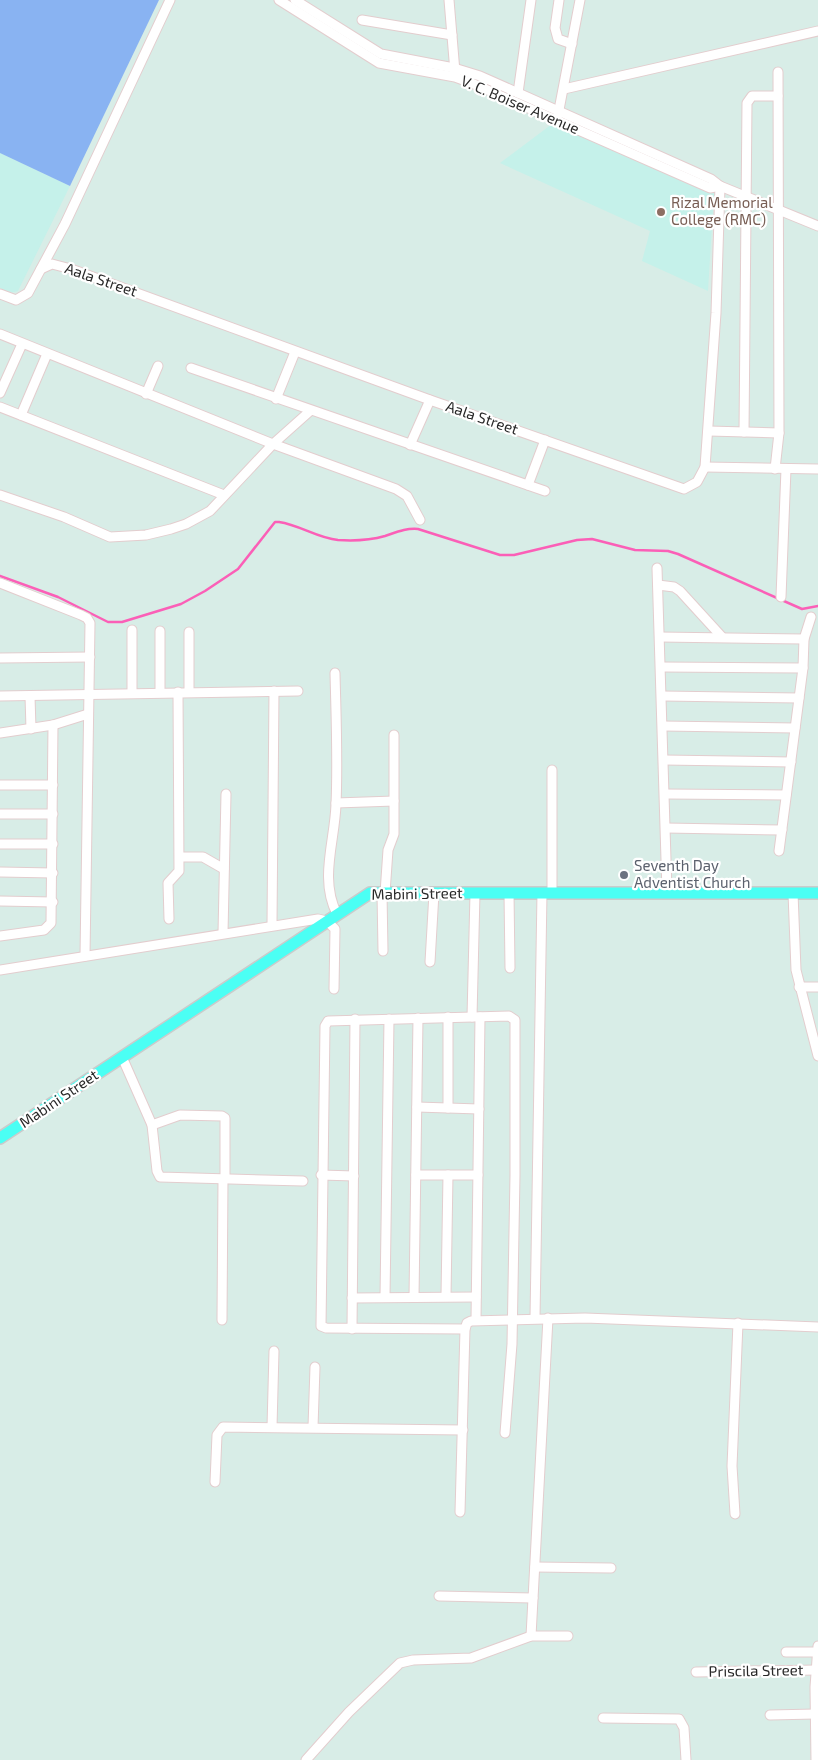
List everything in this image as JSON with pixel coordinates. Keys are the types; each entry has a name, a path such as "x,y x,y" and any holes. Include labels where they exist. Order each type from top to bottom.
{"main road":[{"name":"Mabini Street","path":"0,1138 365,895 384,892 818,893"}],"street":[{"path":"0,294 16,300 28,293 65,224 170,0"},
{"name":"V. C. Boiser Avenue","path":"279,0 327,26"},
{"name":"V. C. Boiser Avenue","path":"295,0 327,26 379,63 455,72 518,92 558,116"},
{"path":"449,0 455,72"},
{"path":"518,92 531,0"},
{"path":"559,0 555,32 558,38 572,44"},
{"path":"558,116 580,0"},
{"path":"362,20 452,35"},
{"path":"564,89 818,31"},
{"name":"V. C. Boiser Avenue","path":"455,72 720,186"},
{"path":"775,469 779,433 778,72"},
{"path":"744,432 748,99 752,96 778,96"},
{"path":"818,226 778,208 720,186 716,312 705,467 818,469"},
{"name":"Aala Street","path":"41,268 52,264 71,269 295,352 684,489 697,482 705,467"},
{"path":"0,334 273,444 401,491 407,496 420,520"},
{"path":"0,393 22,344"},
{"path":"276,399 295,352"},
{"path":"21,415 47,354"},
{"path":"146,394 158,366"},
{"path":"191,368 545,491"},
{"path":"410,445 430,400"},
{"path":"0,407 224,495"},
{"path":"0,495 64,517 110,537 146,535 186,524 210,510 273,444 310,410"},
{"path":"709,431 779,433"},
{"path":"528,486 545,440"},
{"path":"781,597 786,469"},
{"path":"657,568 662,667 667,892"},
{"path":"0,583 39,596 87,618 90,624 85,956"},
{"path":"658,585 674,586 722,637"},
{"path":"779,851 803,668 804,639 811,617"},
{"path":"132,630 132,693"},
{"path":"160,631 160,692"},
{"path":"189,632 189,692"},
{"path":"660,638 804,639"},
{"path":"0,658 90,657"},
{"path":"662,667 803,668"},
{"path":"335,672 336,803 333,842 328,872 331,899 337,914"},
{"path":"272,925 274,691"},
{"path":"0,696 88,693 298,691"},
{"path":"170,919 168,883 179,871 180,857 178,692"},
{"path":"30,696 31,729"},
{"path":"662,696 799,698"},
{"path":"0,733 53,725 88,714"},
{"path":"0,936 48,928 51,923 53,902 53,725"},
{"path":"663,726 795,728"},
{"path":"383,951 384,892 388,850 394,834 394,735"},
{"path":"664,760 791,762"},
{"path":"535,1318 552,770"},
{"path":"0,785 53,785"},
{"path":"223,933 226,794"},
{"path":"665,794 786,795"},
{"path":"336,803 394,802"},
{"path":"0,814 53,814"},
{"path":"666,828 782,830"},
{"path":"0,844 53,844"},
{"path":"180,857 203,857 224,869"},
{"path":"0,872 53,873"},
{"path":"430,962 434,893"},
{"path":"474,893 479,1109 476,1320"},
{"path":"509,893 510,968"},
{"path":"793,893 794,957 818,1056"},
{"path":"0,901 53,902"},
{"path":"0,970 312,919 327,921 333,926 336,933 334,989"},
{"path":"800,987 818,987"},
{"path":"465,1329 326,1328 321,1326 321,1175 325,1024 330,1020 512,1017 516,1022 512,1319 505,1433"},
{"path":"414,1297 418,1018"},
{"path":"448,1018 448,1108"},
{"path":"352,1328 355,1019"},
{"path":"385,1297 389,1019"},
{"path":"122,1057 152,1125 157,1171 160,1177 303,1181"},
{"path":"417,1108 479,1109"},
{"path":"152,1125 180,1115 222,1116 225,1118 222,1320"},
{"path":"321,1175 354,1176"},
{"path":"416,1175 478,1175"},
{"path":"446,1296 448,1175"},
{"path":"352,1298 476,1297"},
{"path":"531,1636 548,1318"},
{"path":"460,1512 465,1329 468,1322 476,1320 548,1318 818,1327"},
{"path":"735,1514 732,1466 738,1323"},
{"path":"272,1427 274,1351"},
{"path":"313,1427 315,1367"},
{"path":"215,1482 217,1435 220,1428 227,1426 463,1430"},
{"path":"535,1568 612,1568"},
{"path":"438,1596 533,1598"},
{"path":"306,1760 349,1712 400,1663 413,1660 471,1658 531,1636 568,1636"},
{"path":"816,1760 815,1714 818,1646"},
{"path":"786,1652 818,1652"},
{"name":"Priscila Street","path":"696,1672 816,1670"},
{"path":"770,1715 815,1714"},
{"path":"603,1718 679,1719 684,1728 686,1760"}],"shaded area":[{"path":"0,0 159,0 70,186 0,153"},
{"name":"Rizal Memorial College (RMC)","path":"552,124 714,193 708,291 642,261 650,231 500,163"},
{"path":"0,153 70,186 18,291 10,293 0,288"}],"waterway":[{"path":"0,576 58,597 108,622 122,622 181,604 205,591 238,569 275,522 279,522 323,537 338,540 368,539 405,530 418,529 500,555 514,555 577,540 592,539 635,550 668,551 802,609 818,606"}],"place":[{"name":"Rizal Memorial College (RMC)","path":"661,212"},
{"name":"Seventh Day Adventist Church","path":"624,875"}]}
